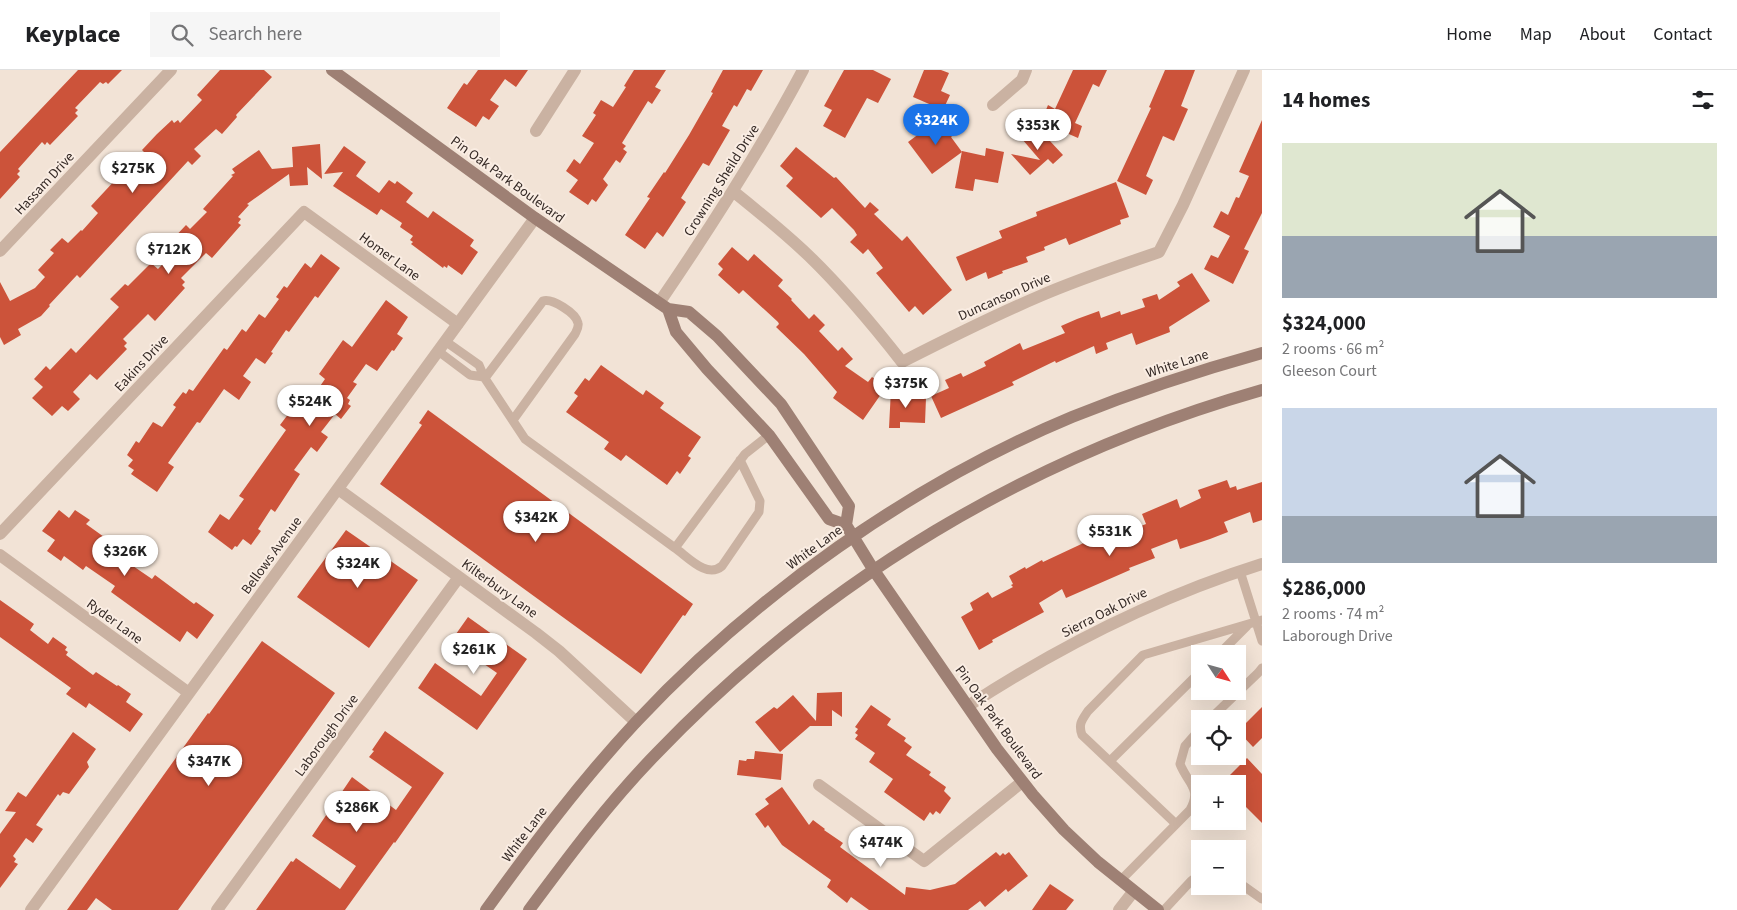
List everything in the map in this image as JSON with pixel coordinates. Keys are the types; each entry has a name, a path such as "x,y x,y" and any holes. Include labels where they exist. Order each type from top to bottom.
{"main road":[{"name":"Pin Oak Park Boulevard","path":"332,70 535,218 664,306 689,312 717,336 781,404 849,506 846,525 873,569 1022,782 1064,830 1120,881 1158,910"},
{"path":"664,306 676,332 707,369 769,435 829,519 846,525"},
{"name":"White Lane","path":"486,910 547,826 590,773 636,722 702,656 761,605 853,537 907,502 967,468 1070,418 1133,393 1189,374 1262,353"},
{"path":"529,910 567,858 610,805 656,754 696,714 729,682 781,638 817,609 873,569 953,520 1048,469 1153,425 1262,390"}],"street":[{"name":"Hassam Drive","path":"0,251 171,70"},
{"path":"536,131 575,70"},
{"name":"Crowning Sheild Drive","path":"664,306 734,192 777,118 802,70"},
{"path":"993,105 1022,80 1026,70"},
{"name":"Duncanson Drive","path":"734,192 778,227 809,256 848,297 902,362 971,327 1040,296 1159,252 1244,70"},
{"name":"Homer Lane","path":"304,212 458,324"},
{"name":"Eakins Drive","path":"0,534 304,212"},
{"name":"Bellows Avenue","path":"31,910 535,218"},
{"name":"Kilterbury Lane","path":"338,489 558,651 636,722"},
{"name":"Ryder Lane","path":"0,555 189,693"},
{"name":"Sierra Oak Drive","path":"968,706 1010,678 1114,622 1168,598 1262,564"},
{"name":"Laborough Drive","path":"218,910 459,577"},
{"path":"820,785 924,861 1022,782"},
{"path":"1119,910 1133,892"}],"lane":[{"path":"484,378 543,301 554,302 575,316 578,322 575,334 513,420"},
{"path":"442,346 479,365 484,378 525,439 705,570 718,570 722,566 759,512 760,501 740,460"},
{"path":"675,548 740,460 769,435"},
{"path":"1240,571 1262,641"},
{"path":"1229,645 1256,622"},
{"path":"1176,824 1082,735 1080,722 1088,711 1142,655 1256,622"},
{"path":"1219,710 1262,668"},
{"path":"1110,761 1191,681"},
{"path":"1120,881 1190,810 1196,793 1180,764 1185,746 1191,739"},
{"path":"1164,910 1191,881"},
{"path":"1246,888 1262,899"}],"building":[{"path":"78,70 122,70 108,84 100,82 75,108 78,110 75,113 78,116 50,145 47,142 45,145 42,142 18,169 20,171 17,174 20,177 0,199 0,152"},
{"path":"220,70 264,70 272,77 236,115 237,117 222,134 216,129 194,149 201,156 192,165 188,161 80,278 77,275 41,316 18,329 21,335 4,345 0,337 0,282 10,301 35,288 45,277 38,270 54,253 50,250 62,238 68,243 82,231 98,213 91,206 118,177 123,182 148,156 142,150 157,134 172,120 174,123 178,120 180,123 202,100 197,95"},
{"path":"478,70 528,70 516,87 505,79 490,100 499,106 489,120 483,116 476,127 447,108 464,83 467,85"},
{"path":"634,70 666,70 655,87 661,90 652,104 648,101 622,143 626,146 623,149 627,152 620,163 616,160 603,179 608,185 596,202 592,199 588,205 569,192 578,180 566,171 574,159 580,164 594,143 582,136 596,115 593,113 601,100 613,107"},
{"path":"723,70 763,70 751,91 747,89 737,107 734,105 722,126 730,130 709,166 703,163 681,198 686,202 673,222 663,237 657,232 645,249 625,235 650,198 647,197 689,135 713,93 711,92"},
{"path":"844,70 873,70 891,79 878,103 867,98 845,138 823,126 832,110 824,106"},
{"path":"924,70 941,70 949,73 941,91 950,95 943,110 913,97"},
{"path":"1073,70 1107,70 1099,87 1093,84 1075,123 1082,126 1078,138 1041,122 1048,105 1055,109"},
{"path":"1165,70 1195,70 1181,106 1188,109 1174,141 1163,136 1146,176 1153,180 1146,195 1117,181 1151,108 1149,107"},
{"path":"942,117 954,134 951,137 962,152 932,174 908,142"},
{"path":"1262,120 1262,213 1244,249 1249,251 1233,284 1204,269 1211,255 1218,258 1230,236 1213,227 1221,211 1228,215 1236,197 1239,198 1249,176 1239,172"},
{"path":"1036,126 1063,155 1053,164 1048,159 1030,175 1011,154 1040,160 1022,139"},
{"path":"320,144 322,179 307,167 308,185 290,186 289,174 247,204 249,205 238,217 241,219 238,223 241,225 212,258 206,253 181,278 185,282 182,285 185,288 155,321 148,314 123,339 127,343 124,346 127,349 97,380 90,374 73,392 80,399 68,411 62,406 52,416 32,398 43,387 34,379 46,366 50,370 71,348 76,353 119,307 110,299 125,284 128,286 151,263 158,269 178,248 171,241 186,225 190,229 207,212 203,209 233,176 231,175 235,173 232,169 259,150 272,169 293,167 292,147"},
{"path":"344,146 366,162 356,176 379,193 389,180 395,184 397,181 413,193 406,202 428,218 433,211 474,240 470,246 478,252 462,275 448,265 447,268 444,266 443,268 411,244 413,242 410,240 413,236 400,227 402,223 381,209 377,215 333,186 343,172 324,174"},
{"path":"796,147 834,178 836,177 865,208 870,202 879,210 874,214 902,241 907,236 952,290 923,315 915,306 909,312 876,273 883,268 868,249 863,254 850,242 857,235 854,230 832,208 821,218 786,186 793,178 780,166"},
{"path":"986,148 1004,152 998,183 975,179 973,191 955,188 962,151 985,156"},
{"path":"1116,182 1129,217 1120,220 1121,224 1069,245 1066,238 1044,247 1045,250 1026,257 1028,262 1002,271 1003,273 988,279 986,272 966,281 956,257 1002,238 999,231 1037,216 1036,212"},
{"path":"732,247 748,261 754,254 783,280 778,286 809,319 814,314 825,325 819,331 838,351 842,347 853,359 845,366 868,382 872,377 886,387 863,420 833,398 837,392 804,354 776,327 779,324 778,322 743,290 739,294 718,275 723,269 718,264"},
{"path":"321,254 340,268 318,298 315,296 289,332 286,330 265,364 256,358 243,376 251,382 239,400 224,389 200,423 197,422 168,463 174,467 157,492 131,474 134,470 128,466 133,460 127,455 136,441 139,443 153,422 162,427 176,407 173,405 183,392 186,394 189,389 193,391 224,348 227,350 242,329 246,332 259,314 265,318 279,299 276,297 284,286 287,288 305,263 311,268"},
{"path":"1192,273 1210,301 1169,327 1170,332 1136,345 1132,333 1106,343 1108,349 1096,354 1094,346 1056,363 1055,361 1012,382 1014,385 941,418 931,396 949,388 945,380 961,373 963,377 986,366 984,362 1020,343 1023,350 1065,333 1061,326 1077,319 1099,311 1101,318 1120,311 1121,315 1145,307 1142,299 1157,294 1159,300 1180,286 1177,282"},
{"path":"386,300 408,317 397,334 403,338 377,371 366,364 353,382 357,384 347,398 350,400 348,404 351,406 341,419 335,414 321,432 328,437 317,452 311,447 294,470 300,474 275,512 271,509 258,529 261,531 251,545 243,539 232,550 208,532 220,514 229,520 244,499 239,496 286,430 280,425 303,398 309,402 325,379 319,374 343,340 352,347"},
{"path":"601,365 643,395 646,390 664,403 660,408 701,437 688,456 691,458 680,474 677,471 667,485 626,455 621,461 604,449 609,442 566,412 578,396 574,393 585,378 589,381"},
{"path":"891,389 907,390 906,398 926,398 925,423 900,422 900,428 889,428"},
{"path":"428,410 693,604 641,674 380,484 422,425 419,423"},
{"path":"1227,480 1230,488 1236,486 1237,490 1262,482 1262,520 1253,523 1250,512 1224,522 1228,532 1180,549 1177,539 1151,549 1155,558 1129,568 1130,570 1066,598 1062,589 1039,603 1044,612 992,640 993,642 979,650 961,617 973,610 970,603 988,592 992,598 1013,587 1009,576 1025,567 1026,569 1042,560 1043,562 1122,525 1125,532 1146,524 1142,514 1177,499 1180,508 1201,498 1198,490"},
{"path":"59,510 69,518 75,510 90,520 86,524 118,547 114,553 152,579 155,575 194,604 196,602 214,615 197,639 187,631 180,642 111,592 115,586 86,566 83,570 64,556 61,561 47,551 55,540 42,531"},
{"path":"346,530 418,580 369,648 297,597"},
{"path":"0,600 34,624 30,630 48,644 53,637 67,647 65,650 68,652 66,655 93,675 96,672 131,694 126,702 143,714 130,732 89,703 86,708 66,694 71,688 0,637"},
{"path":"468,617 527,659 477,730 418,688 435,663 481,696 497,673 451,641"},
{"path":"262,641 335,693 285,763 178,910 112,910 96,898 87,910 67,910 208,713"},
{"path":"842,692 842,717 832,710 832,726 810,726 780,752 755,722 774,707 777,709 793,695 816,721 817,693"},
{"path":"871,705 891,719 887,725 906,738 904,741 912,747 906,755 931,772 929,775 946,787 944,791 951,798 940,814 936,811 933,815 930,812 924,821 884,792 893,779 869,762 875,753 855,739 858,735 855,733 858,729 855,727"},
{"path":"1262,707 1262,738 1253,747 1246,740 1246,723"},
{"path":"385,731 444,773 395,843 345,910 256,910 291,861 293,862 296,858 340,889 356,866 312,836 352,777 396,810 412,787 369,757"},
{"path":"73,732 96,749 87,762 89,767 69,794 63,792 60,796 58,794 36,825 43,829 33,843 26,838 13,856 16,859 14,862 18,864 0,888 0,834 16,812 5,811 18,792 26,797"},
{"path":"755,751 783,754 781,780 737,775 739,760 754,759"},
{"path":"1246,759 1262,774 1262,823 1246,807 1246,775 1230,775 1240,765 1246,765"},
{"path":"782,787 809,825 813,820 843,843 840,847 905,895 906,887 930,890 955,884 996,852 1000,856 1003,853 1005,855 1009,852 1028,876 1008,892 1006,889 985,907 980,901 968,910 869,910 851,897 847,903 827,887 831,880 782,845 768,825 765,828 755,814 769,804 765,799"},
{"path":"1050,884 1074,900 1066,910 1032,910"}]}
